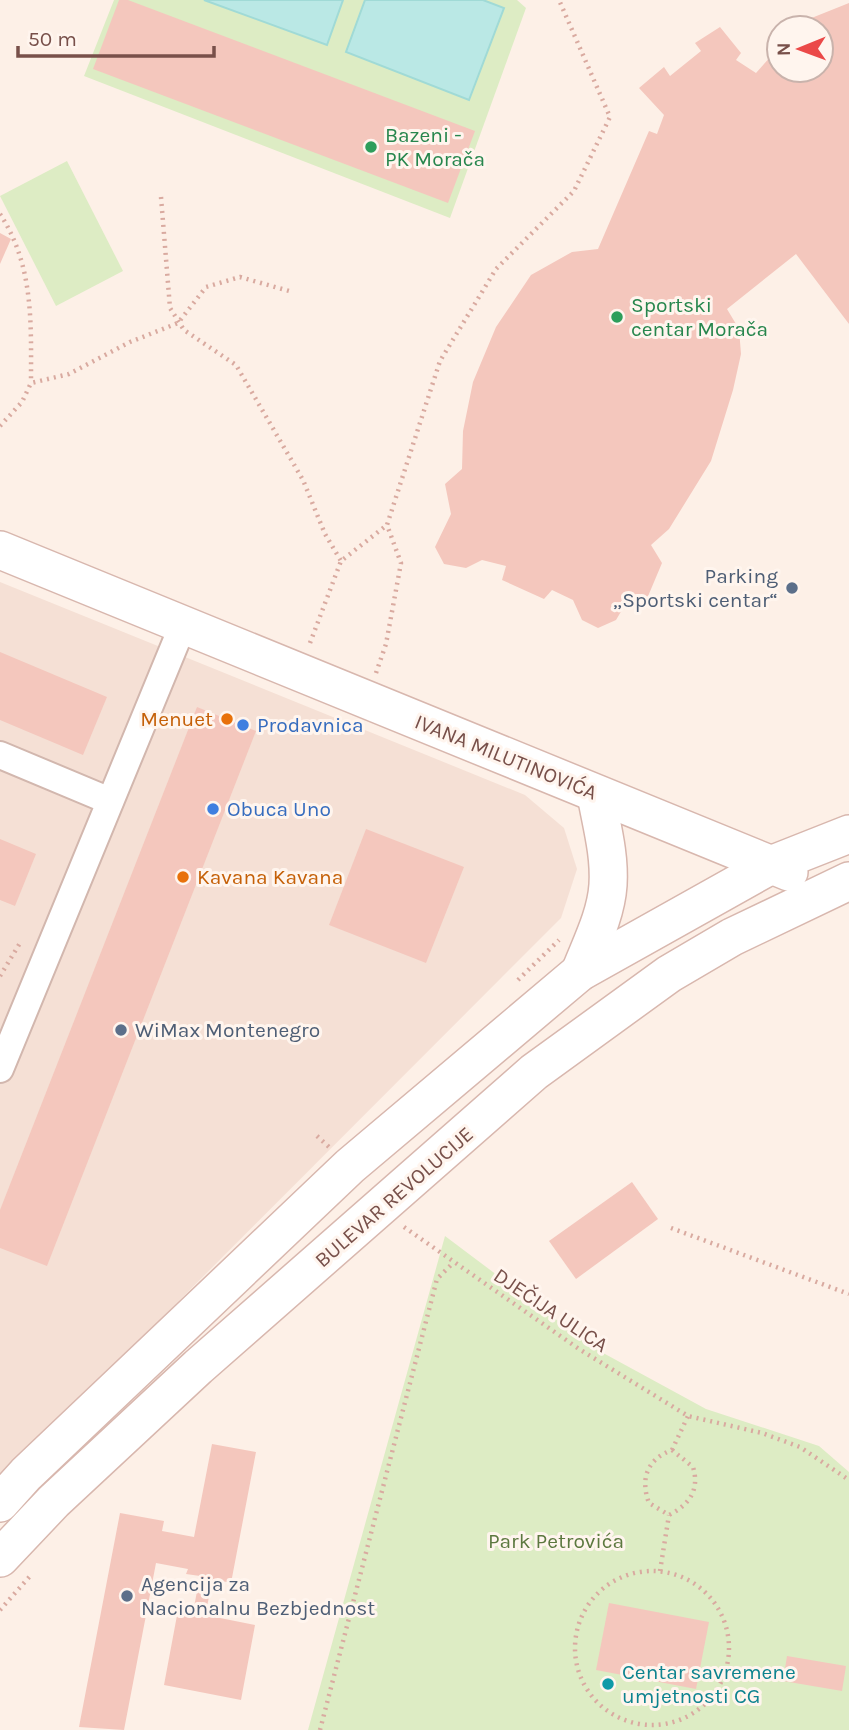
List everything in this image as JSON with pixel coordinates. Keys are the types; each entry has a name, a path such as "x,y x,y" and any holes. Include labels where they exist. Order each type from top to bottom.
{"main road":[{"name":"IVANA MILUTINOVIĆA","path":"0,550 596,794 842,890"},
{"path":"580,972 600,923 608,886 606,851 596,794"},
{"path":"0,1503 26,1474 350,1166 580,972 773,864 849,834"},
{"name":"BULEVAR REVOLUCIJE","path":"0,1558 61,1494 198,1367 534,1072 669,974 732,937 842,890"}],"street":[{"path":"0,1069 183,625"},
{"path":"0,755 110,801"}],"path":[{"path":"310,643 341,561 387,524 440,362 496,269 574,191 610,117 559,0"},
{"path":"161,197 170,308 184,330 236,365 303,480 325,534 341,561"},
{"path":"0,214 23,260 31,300 32,383 22,402 0,426"},
{"path":"32,383 69,374 130,342 178,323 206,287 240,277 289,291"},
{"path":"365,699 386,644 401,564 387,524"},
{"path":"0,976 20,943"},
{"name":"DJEČIJA ULICA","path":"399,1223 579,1349 688,1416 762,1433 800,1447 849,1479"},
{"path":"671,1228 849,1294"},
{"path":"320,1730 437,1279 453,1263"},
{"path":"669,1516 649,1503 644,1480 654,1459 672,1450 688,1416"},
{"path":"660,1571 669,1516 692,1497 696,1487 693,1467 672,1450"},
{"path":"660,1571 678,1575 701,1588 717,1606 727,1629 729,1654 723,1678 710,1700 691,1715 667,1724 632,1723 597,1703 582,1681 575,1656 577,1630 587,1606 604,1587 627,1574 660,1571"}],"shaded area":[{"path":"0,582 525,795 564,828 577,869 561,918 0,1480"}],"green space":[{"name":"Bazeni - PK Morača","path":"114,0 517,0 526,8 450,218 84,76"},
{"path":"67,161 123,271 56,306 0,196"},
{"name":"Park Petrovića","path":"445,1236 594,1348 706,1409 819,1446 849,1472 849,1730 308,1730"}],"water":[{"path":"204,0 343,0 327,45"},
{"path":"365,0 483,0 504,8 469,100 346,52"}],"building":[{"path":"119,0 128,0 475,131 448,203 93,69"},
{"name":"Sportski centar Morača","path":"849,3 849,324 796,254 727,309 739,329 741,354 711,461 669,529 651,545 662,563 646,601 632,593 616,620 598,628 582,620 573,600 552,590 544,599 502,580 506,566 482,560 466,568 444,564 435,547 451,514 445,484 462,469 463,431 473,382 496,327 531,275 572,252 598,249 649,131 657,134 664,115 639,88 664,67 670,76 701,51 695,43 720,27 741,53 736,60 756,73 765,63 765,84 835,84 835,14 822,14"},
{"path":"0,233 11,239 0,264"},
{"path":"0,652 107,697 83,755 0,720"},
{"path":"197,707 256,731 47,1266 0,1248 0,1210"},
{"path":"366,829 464,867 426,963 329,925"},
{"path":"0,839 36,854 15,906 0,900"},
{"path":"632,1182 658,1219 576,1279 549,1241"},
{"name":"Agencija za Nacionalnu Bezbjednost","path":"212,1444 256,1452 231,1583 213,1579 205,1615 255,1625 241,1700 164,1685 178,1610 193,1612 200,1576 186,1574 188,1569 156,1563 124,1730 79,1727 120,1513 164,1521 162,1531 194,1537"},
{"path":"609,1603 709,1622 696,1689 596,1670"},
{"path":"787,1656 846,1666 842,1691 783,1681"}],"place":[{"name":"Bazeni - PK Morača","path":"371,147"},
{"name":"Sportski centar Morača","path":"617,317"},
{"name":"Parking „Sportski centar“","path":"792,588"},
{"name":"Menuet","path":"227,719"},
{"name":"Prodavnica","path":"243,725"},
{"name":"Obuca Uno","path":"213,809"},
{"name":"Kavana Kavana","path":"183,877"},
{"name":"WiMax Montenegro","path":"121,1030"},
{"name":"Agencija za Nacionalnu Bezbjednost","path":"127,1596"},
{"name":"Centar savremene umjetnosti CG","path":"608,1684"}]}
